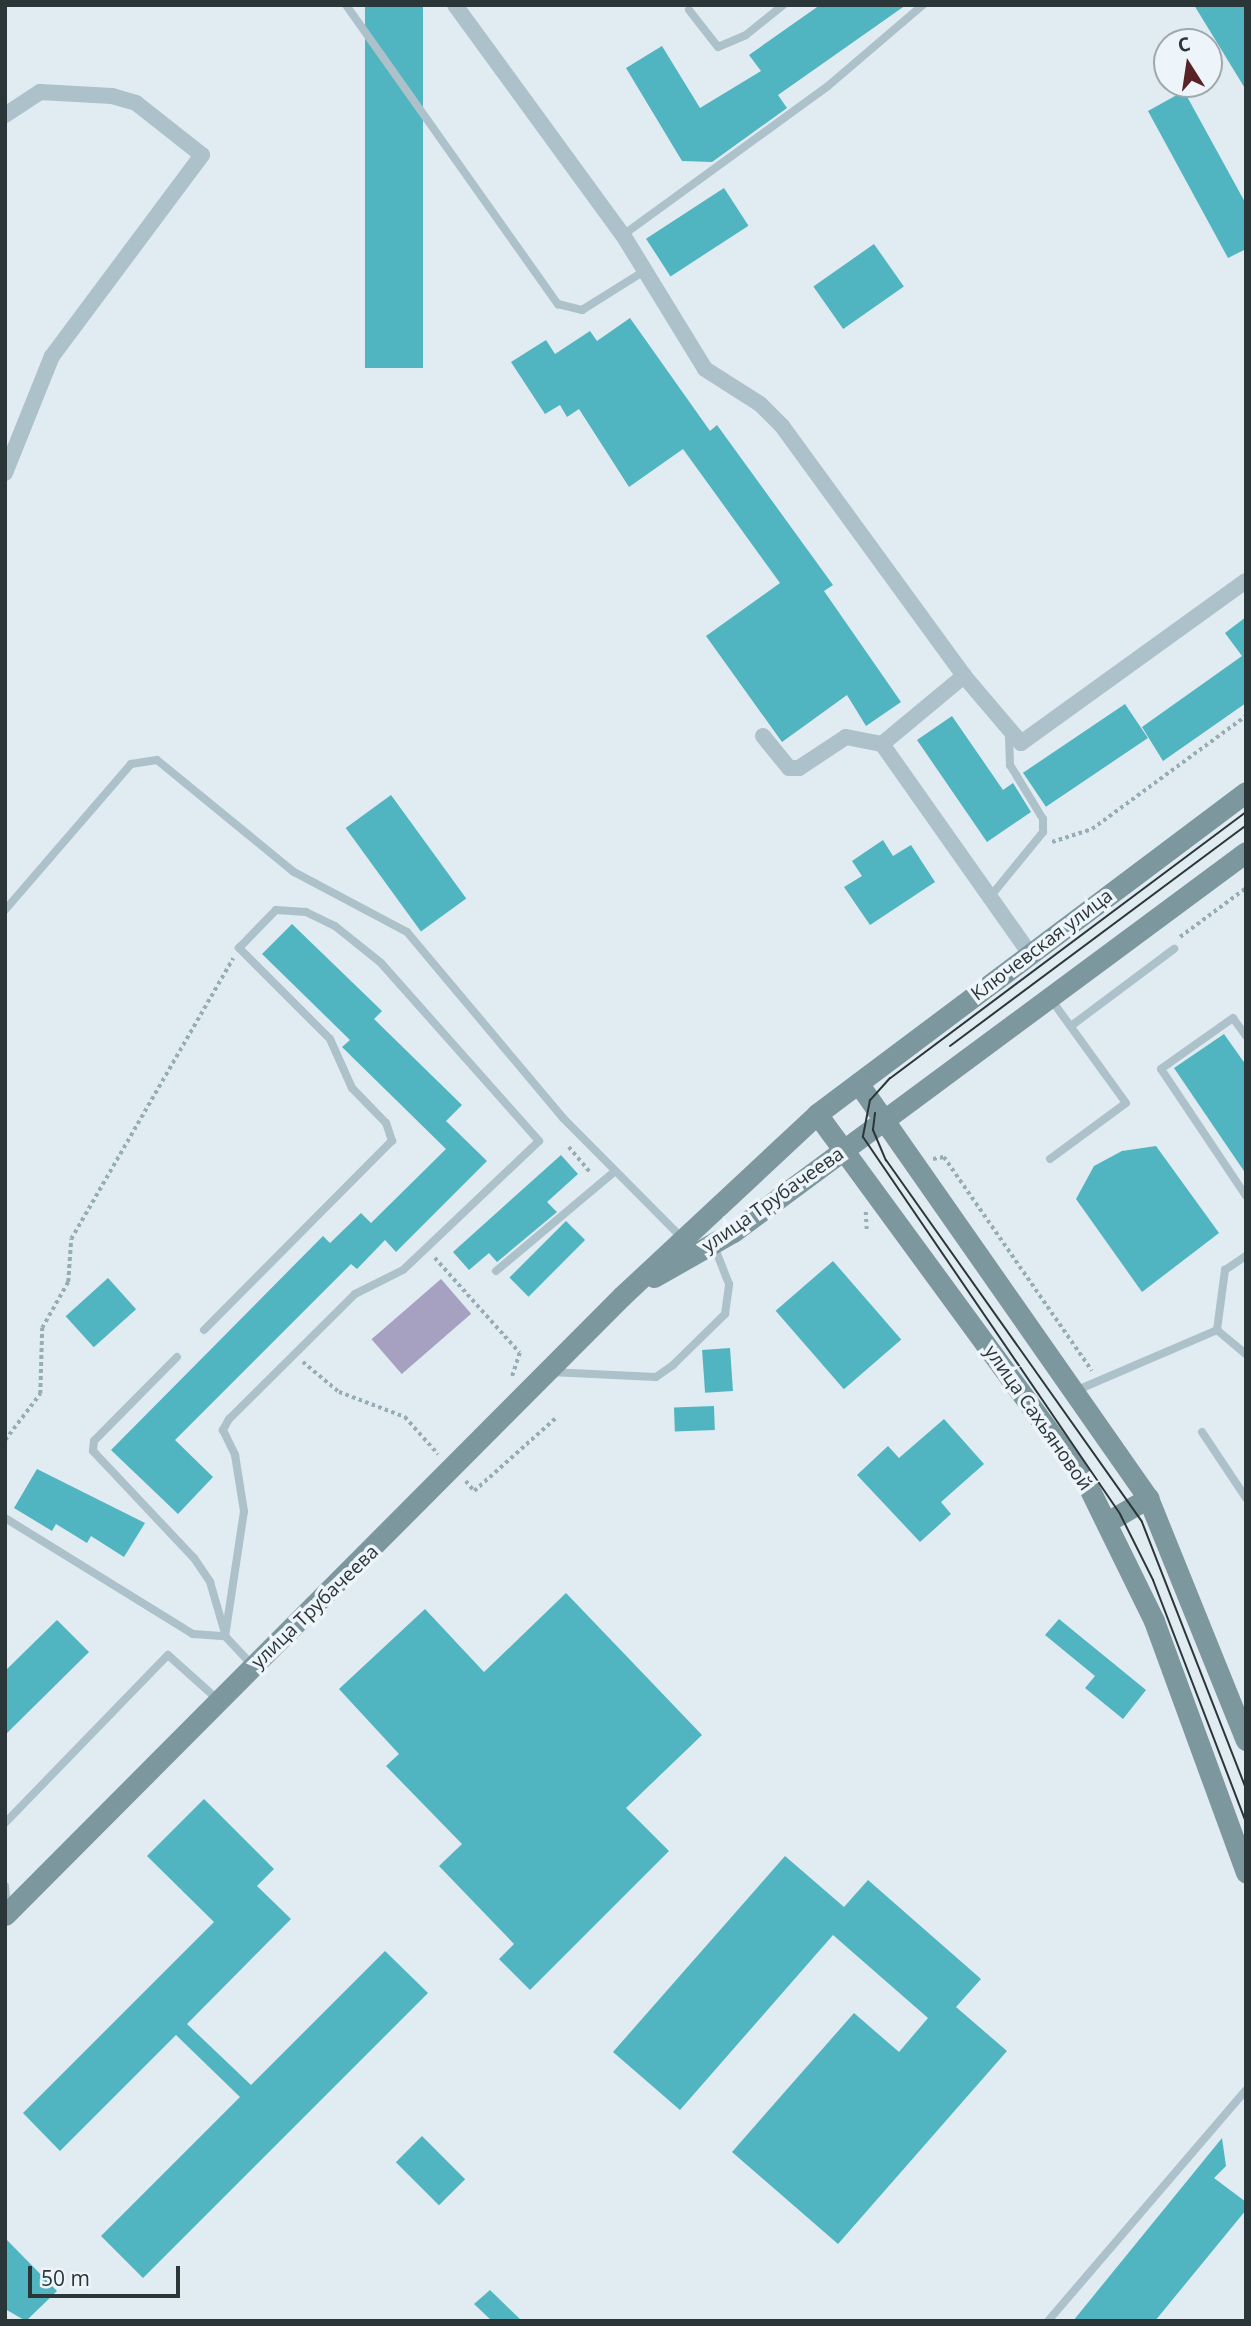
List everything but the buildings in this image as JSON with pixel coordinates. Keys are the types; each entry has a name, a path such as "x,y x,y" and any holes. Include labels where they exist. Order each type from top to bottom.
{"main road":[{"name":"Ключевская улица","path":"839,1098 1246,792"},
{"path":"884,1122 1246,852"},
{"path":"858,1083 1148,1499 1246,1740"},
{"name":"улица Трубачеева","path":"7,1913 622,1296 817,1114 839,1098"},
{"name":"улица Сахьяновой","path":"817,1114 842,1152 1086,1482 1154,1621 1246,1873"},
{"name":"улица Трубачеева","path":"622,1296 713,1244 884,1122"},
{"path":"1107,1521 1148,1499"}],"street":[{"path":"455,5 623,235 641,274 705,369 760,404 782,426 964,676 1009,734 1021,743 1034,738 1246,581"},
{"path":"5,114 40,92 112,96 136,103 202,155 52,356 5,473"},
{"path":"882,744 964,676"},
{"path":"763,736 789,768 846,737 882,744 1030,954"}],"lane":[{"path":"346,5 558,304 582,310 641,274"},
{"path":"689,9 718,47 746,35 783,5"},
{"path":"623,235 828,86 923,5"},
{"path":"990,897 1039,841 1043,819 1010,765 1009,734"},
{"path":"5,910 131,764 157,760 294,872 407,932 615,1171 683,1240"},
{"path":"204,1330 392,1140 386,1123 352,1088 330,1039 239,948 276,910 306,912 335,926 416,998 539,1141 403,1270 355,1294 223,1430 235,1455 244,1511 225,1636"},
{"path":"1071,1026 1173,946"},
{"path":"1050,998 1126,1102 1050,1159"},
{"path":"1246,1036 1233,1017 1161,1069 1246,1196"},
{"path":"496,1271 598,1180 615,1171"},
{"path":"547,1371 656,1377 673,1365 725,1314 729,1284 713,1244"},
{"path":"1217,1330 1225,1270 1246,1255"},
{"path":"1075,1391 1217,1330"},
{"path":"1217,1330 1246,1354"},
{"path":"177,1357 94,1441 93,1451 194,1558 210,1582 225,1636 254,1667"},
{"path":"1202,1432 1246,1498"},
{"path":"5,1518 193,1634 225,1636"},
{"path":"5,1823 168,1655 219,1702"},
{"path":"5,1886 7,1913"},
{"path":"1048,2321 1246,2090"}],"path":[{"path":"1039,841 1058,843 1092,829 1246,716"},
{"path":"1173,946 1246,888"},
{"path":"5,1440 40,1394 42,1328 68,1282 71,1239 239,948"},
{"path":"539,1141 564,1140 598,1180"},
{"path":"917,1171 944,1157 1099,1381"},
{"path":"867,1230 865,1213 879,1202"},
{"path":"427,1248 520,1353 507,1393"},
{"path":"294,1354 339,1392 405,1417 442,1459 452,1449"},
{"path":"466,1481 474,1491 556,1417"}],"shaded area":[{"path":"441,1279 471,1314 402,1374 372,1339"}],"tram line":[{"path":"1246,812 890,1078 870,1100 863,1137 1120,1514 1153,1580 1246,1822"},
{"path":"950,1046 1246,825"},
{"path":"875,1113 873,1130 886,1160 1142,1522 1246,1789"}]}
